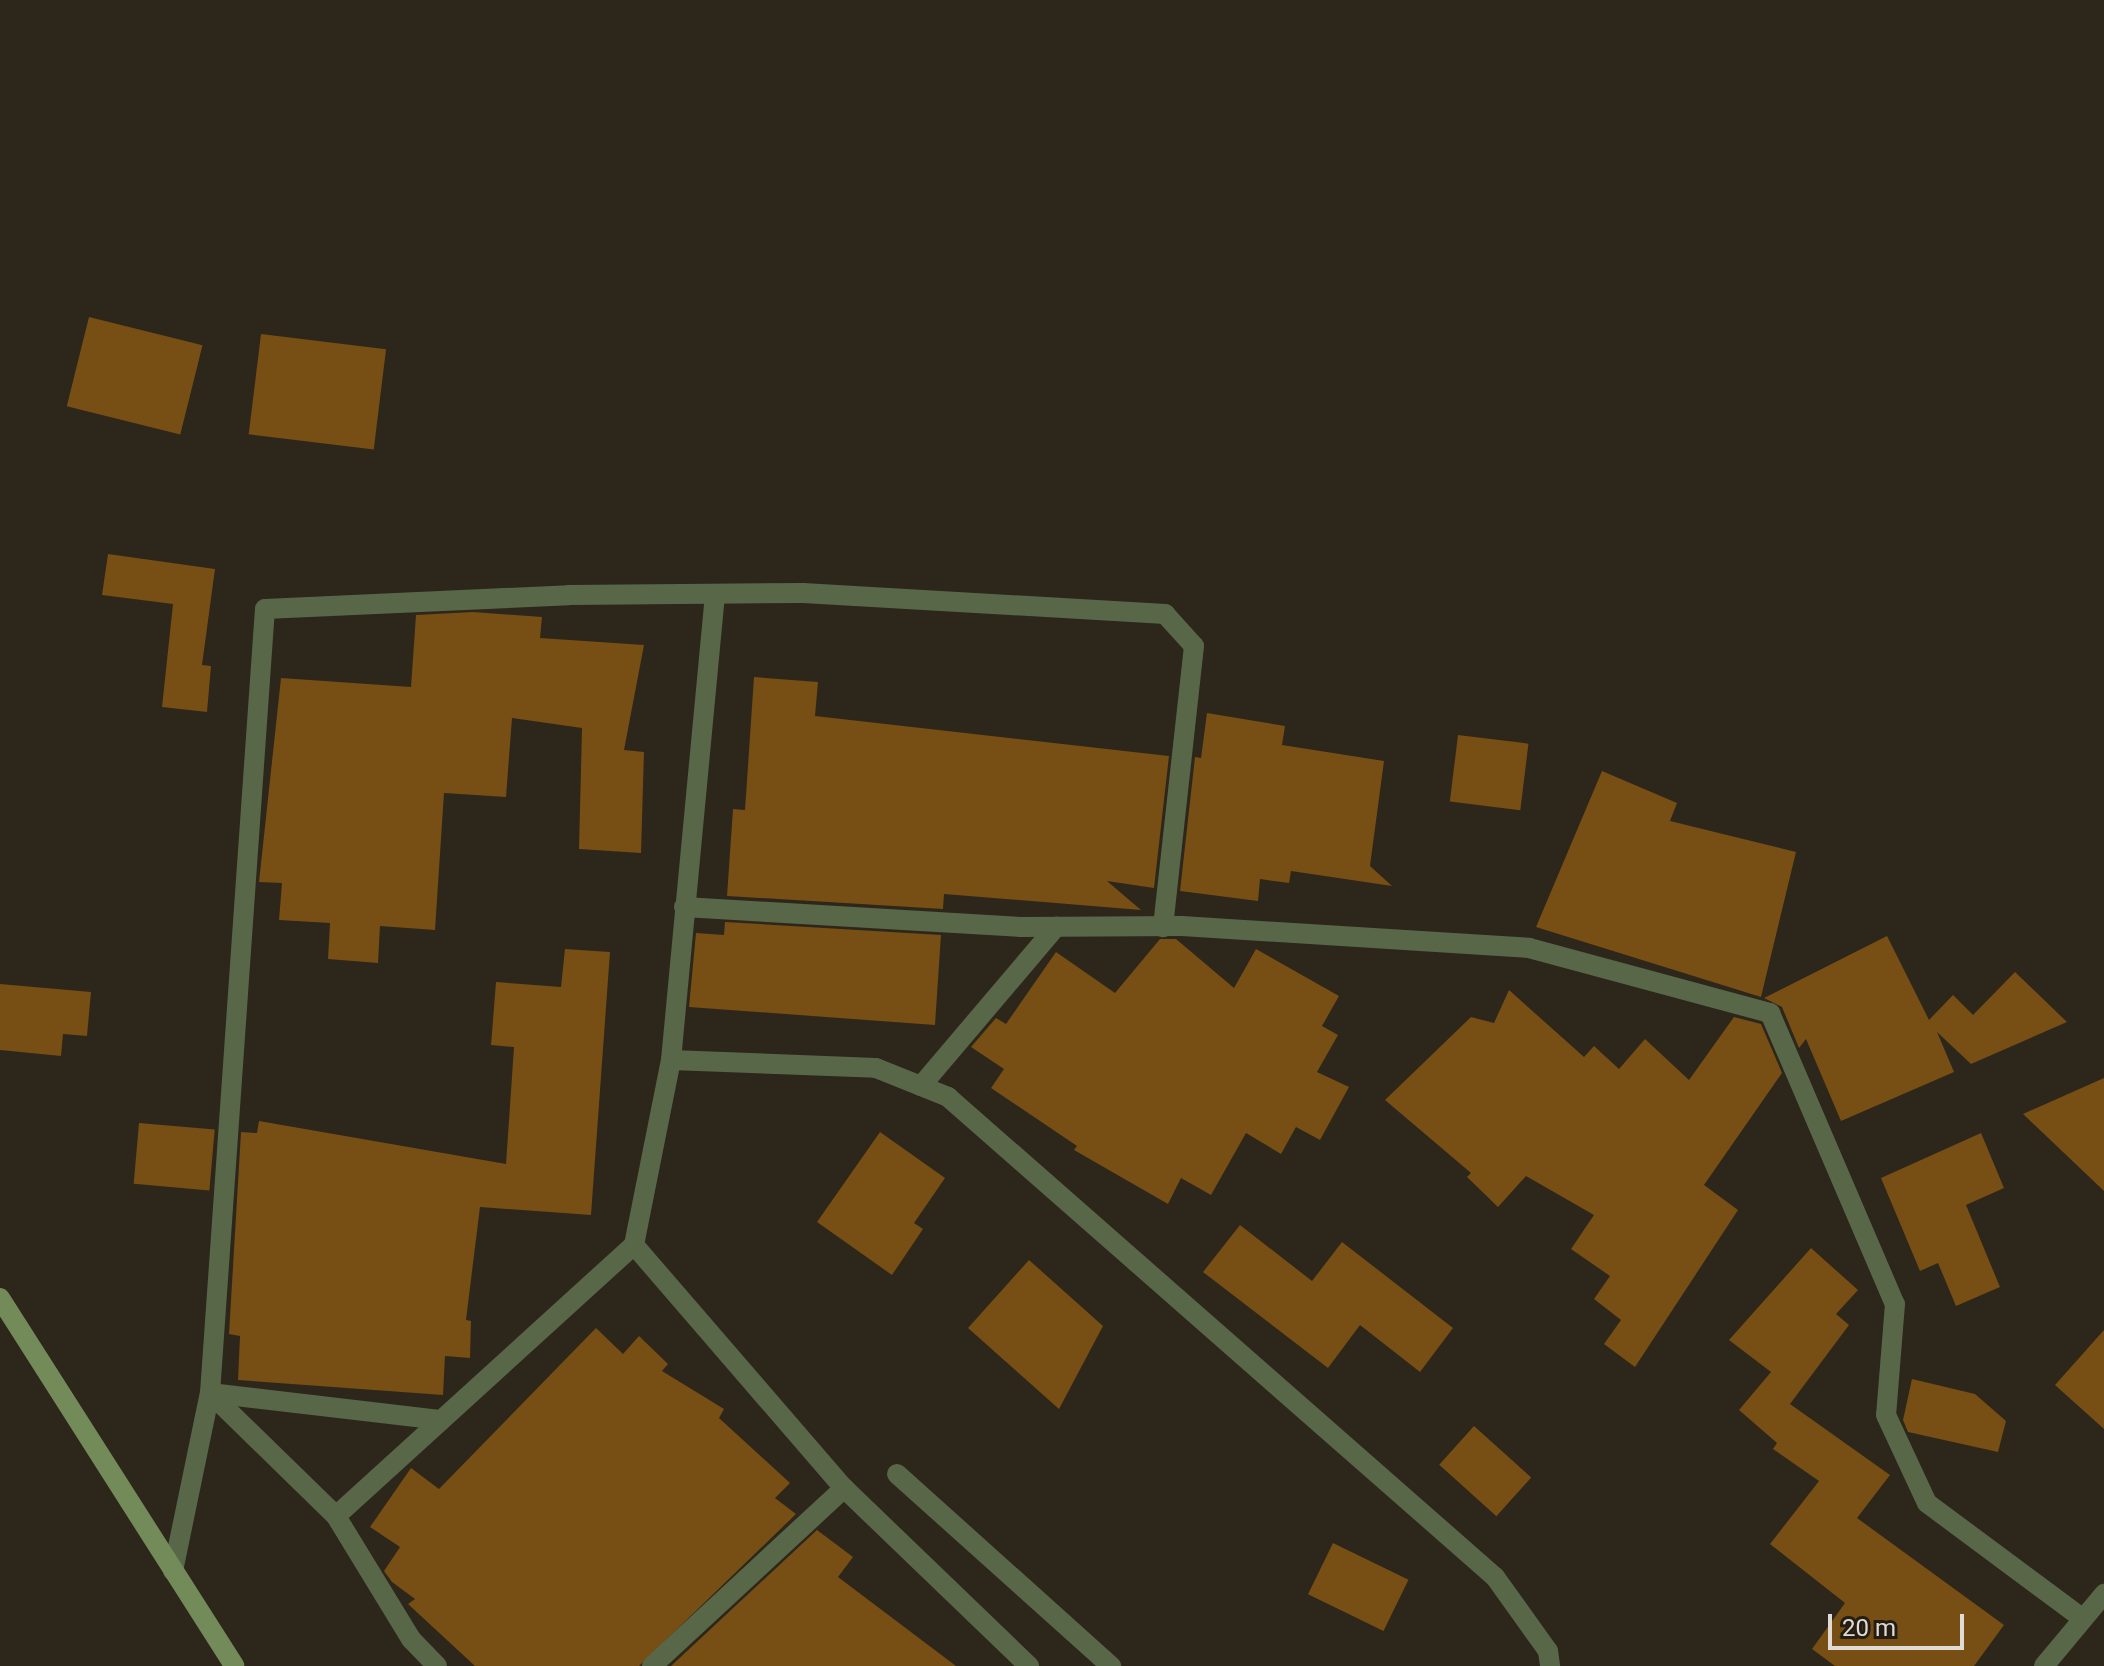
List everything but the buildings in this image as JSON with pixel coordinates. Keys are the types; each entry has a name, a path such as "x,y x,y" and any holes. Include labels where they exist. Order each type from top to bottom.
{"main road":[{"path":"0,1298 234,1666"}],"street":[{"path":"173,1571 210,1393 265,609 569,595 715,597 803,593 1165,614 1194,646 1163,927"},
{"path":"336,1516 634,1245 671,1060 715,597"},
{"path":"684,907 1056,927 1163,927 1529,948 1770,1013 1895,1304 1886,1415 1927,1503 2082,1618"},
{"path":"921,1086 1056,927"},
{"path":"671,1060 876,1068 948,1097 1495,1577 1548,1651 1550,1666"},
{"path":"634,1245 844,1488 1029,1666"},
{"path":"210,1393 441,1420"},
{"path":"210,1393 336,1516 411,1639 437,1666"},
{"path":"897,1474 1111,1666"},
{"path":"652,1666 844,1488"},
{"path":"2044,1666 2104,1594"}]}
